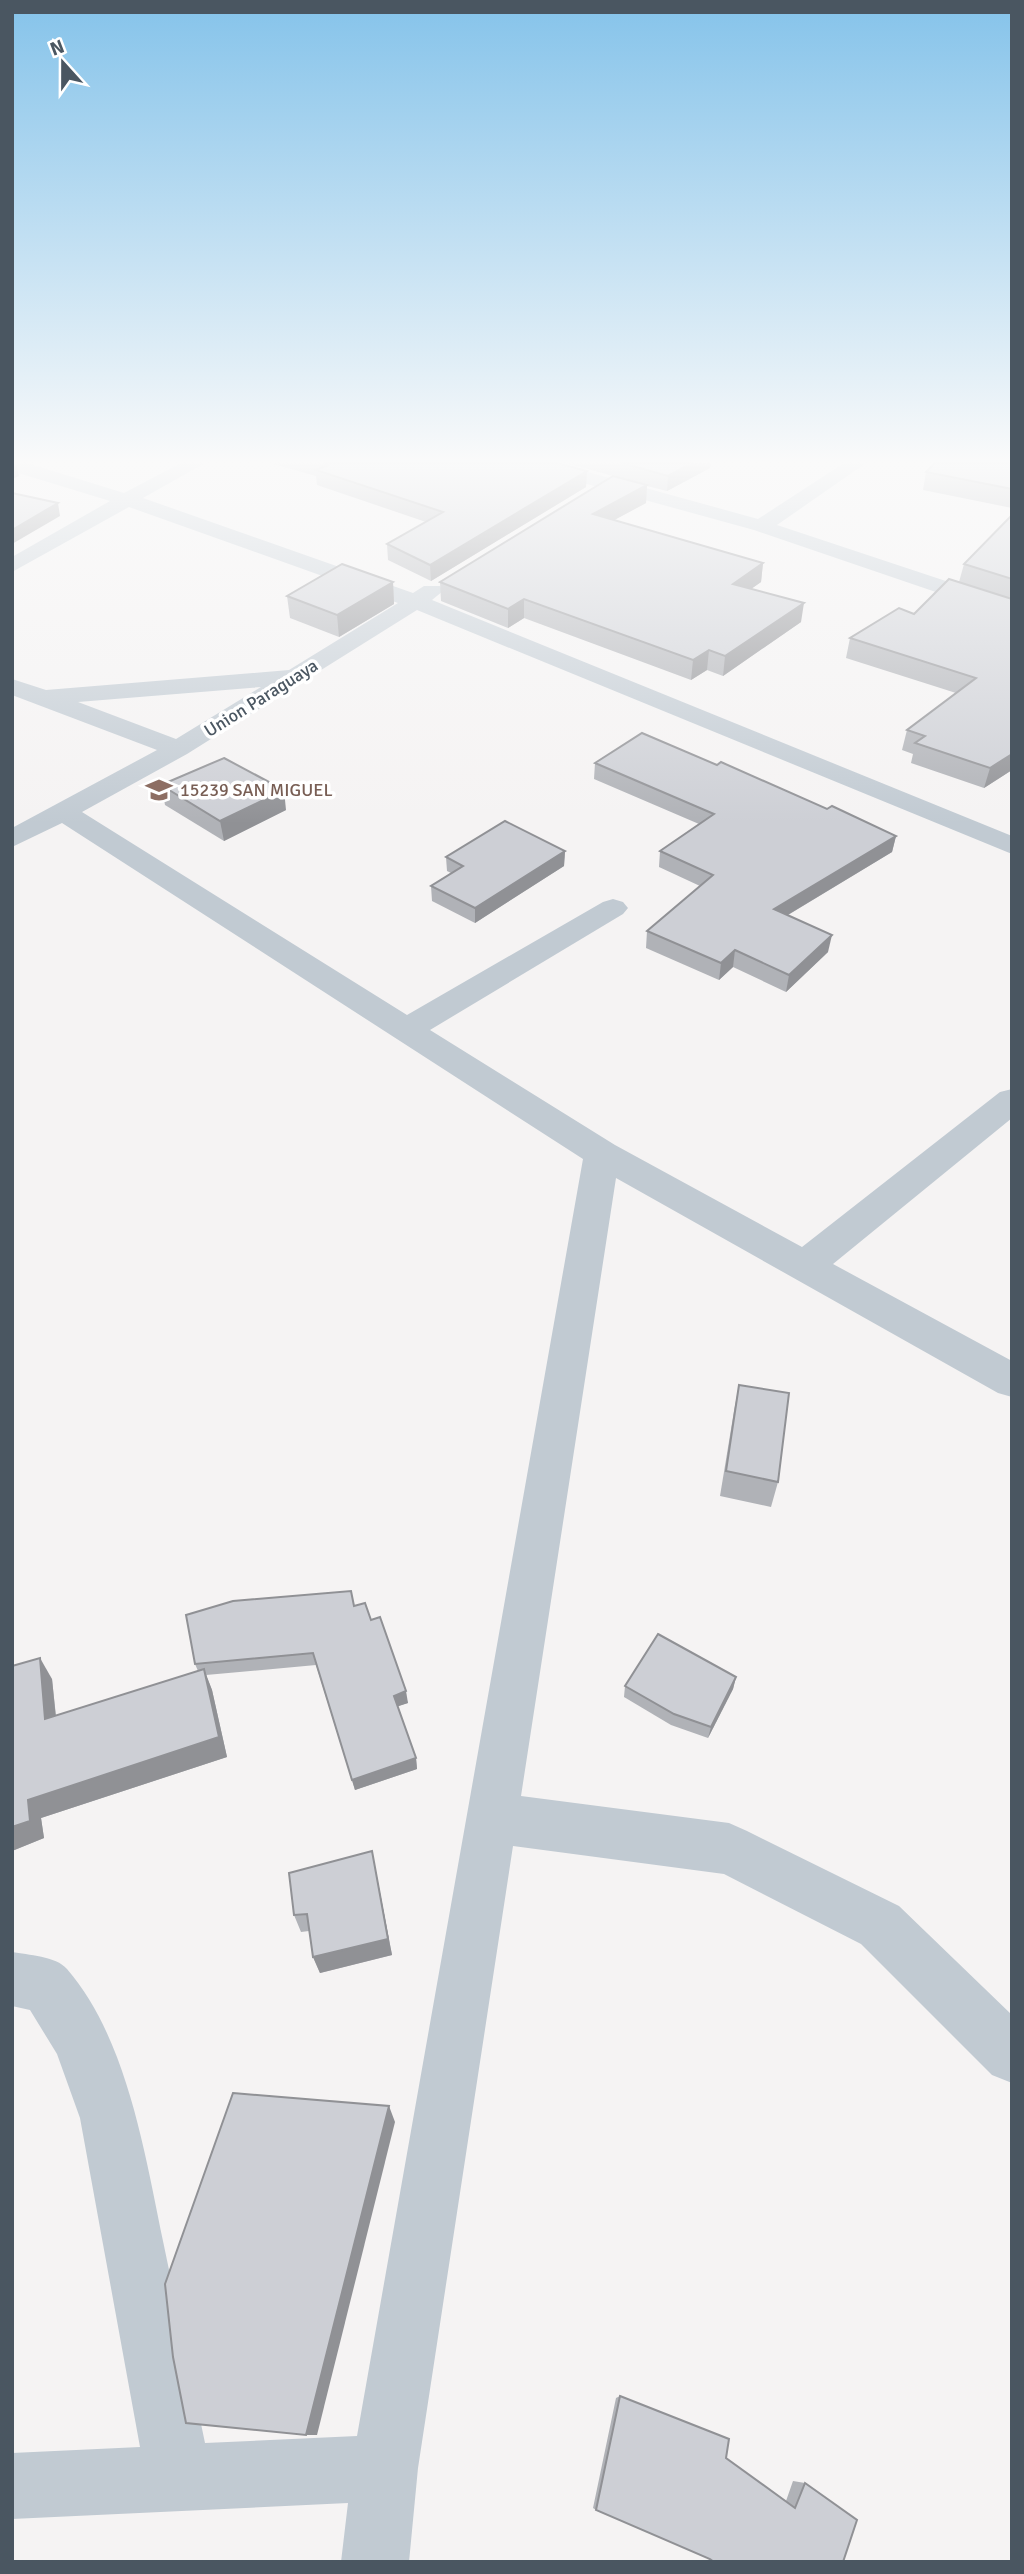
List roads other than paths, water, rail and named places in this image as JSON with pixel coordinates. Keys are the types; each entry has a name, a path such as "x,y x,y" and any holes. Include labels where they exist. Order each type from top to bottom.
{"street":[{"path":"366,583 416,601 1012,846"},
{"name":"Union Paraguaya","path":"12,839 178,749 446,583"},
{"path":"930,583 1012,611"},
{"path":"43,698 294,677"},
{"path":"12,686 178,749"},
{"path":"63,812 602,1154 1012,1381"},
{"path":"406,1030 613,908"},
{"path":"803,1267 1012,1100"},
{"path":"375,2562 385,2468 602,1154"},
{"path":"492,1818 729,1849 880,1925 1012,2055"},
{"path":"12,1979 46,1986 80,2038 109,2118 179,2478"},
{"path":"12,2486 385,2468"}],"place":[{"name":"15239 SAN MIGUEL","path":"159,790"}]}
